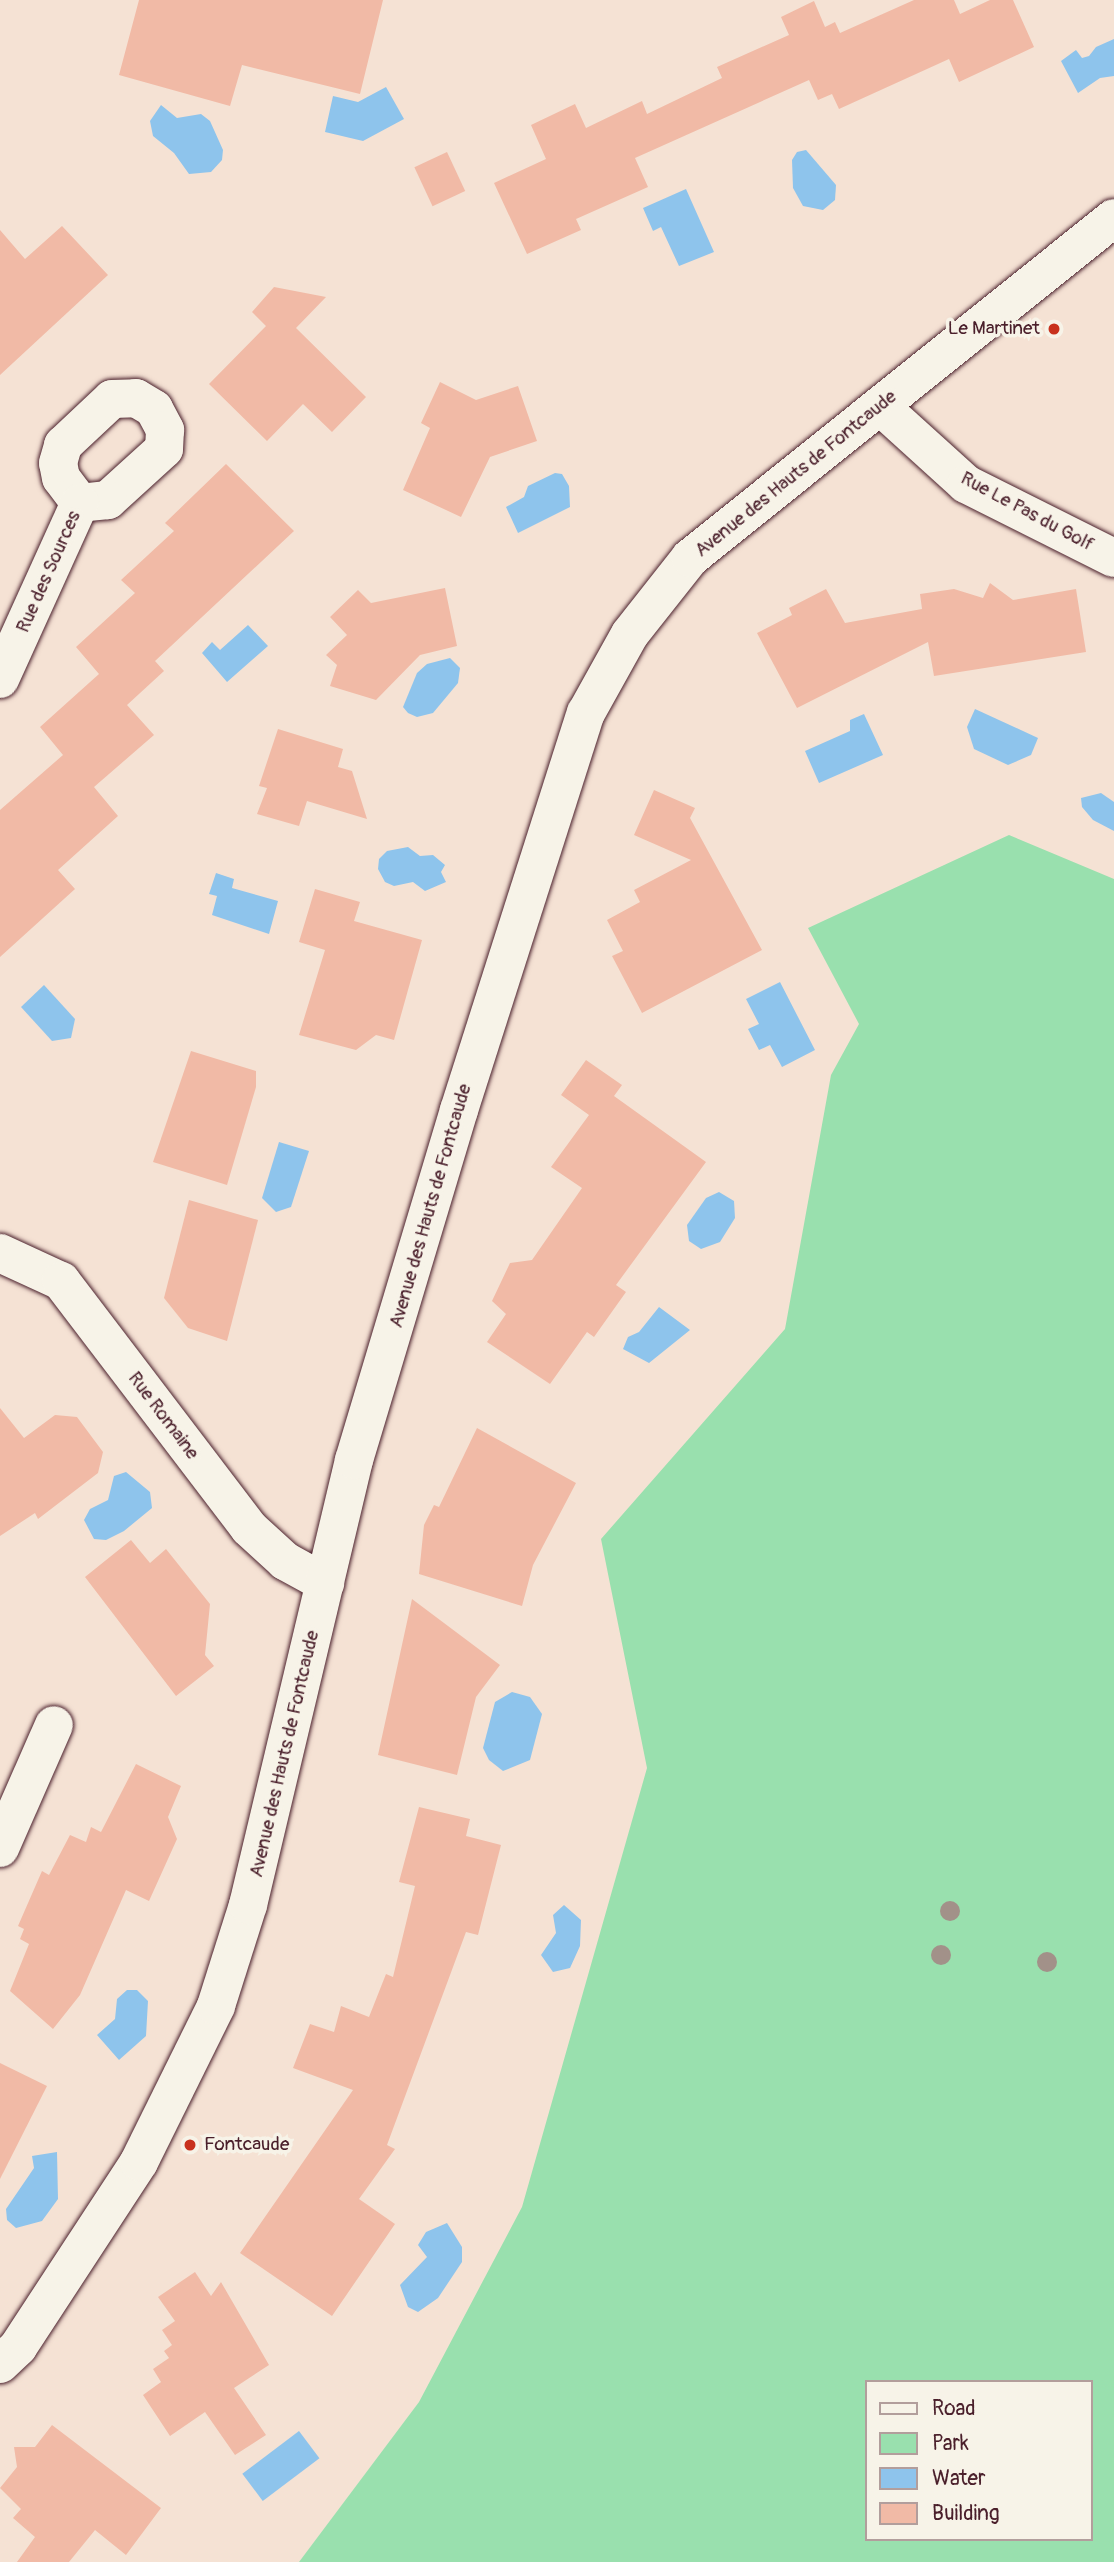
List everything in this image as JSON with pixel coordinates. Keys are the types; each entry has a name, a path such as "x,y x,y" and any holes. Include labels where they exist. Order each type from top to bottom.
{"street":[{"name":"Avenue des Hauts de Fontcaude","path":"0,2364 18,2347 139,2162 215,2006 248,1905 354,1460 458,1110 586,713 630,634 690,558 1114,218"},
{"name":"Rue Le Pas du Golf","path":"880,406 966,484 1114,558"},
{"name":"Rue des Sources","path":"0,680 80,503"},
{"name":"Rue Romaine","path":"0,1254 61,1281 249,1528 285,1561 325,1583"},
{"path":"0,1848 54,1725"}],"green space":[{"path":"1009,835 1114,879 1114,2562 299,2562 419,2402 522,2207 647,1768 601,1539 785,1329 831,1075 859,1024 808,928"}],"water":[{"path":"1114,39 1114,76 1100,78 1078,93 1061,61 1076,50 1082,58 1089,56 1096,47"},
{"path":"386,87 404,119 363,141 325,132 333,96 358,102"},
{"path":"161,105 177,118 201,114 210,121 223,150 222,160 211,172 189,174 174,153 153,136 150,121"},
{"path":"806,150 836,185 835,200 823,210 803,206 793,188 792,160 797,152"},
{"path":"686,189 714,252 679,266 661,227 653,231 643,208"},
{"path":"555,473 562,474 569,486 570,507 518,533 506,507 524,497 528,486"},
{"path":"248,625 268,646 227,682 202,653 212,642 220,650"},
{"path":"450,658 460,668 458,683 433,713 417,717 408,713 403,707 417,673 427,664"},
{"path":"975,709 1038,738 1031,755 1008,765 974,749 967,727"},
{"path":"864,714 883,755 819,783 805,751 850,731 850,720"},
{"path":"1101,793 1114,802 1114,831 1093,820 1082,807 1081,798"},
{"path":"408,847 420,856 433,855 445,865 441,872 446,882 425,891 413,882 394,886 385,882 378,869 379,859 387,851"},
{"path":"216,873 234,879 232,888 278,901 269,934 212,915 217,896 209,894"},
{"path":"780,982 815,1050 782,1067 770,1045 759,1050 748,1029 759,1024 746,999"},
{"path":"44,985 75,1019 71,1038 52,1041 21,1007"},
{"path":"279,1142 309,1151 291,1207 276,1212 262,1198"},
{"path":"719,1192 734,1201 735,1218 720,1242 701,1249 689,1241 687,1225 706,1198"},
{"path":"659,1307 690,1330 649,1363 623,1349 628,1337 639,1332"},
{"path":"126,1472 150,1492 152,1508 124,1531 106,1540 94,1539 84,1520 90,1509 108,1500 114,1476"},
{"path":"512,1692 530,1697 542,1714 530,1760 503,1771 489,1760 483,1748 495,1702"},
{"path":"564,1905 581,1920 580,1946 570,1968 553,1972 541,1955 556,1933 553,1915"},
{"path":"127,1990 137,1990 148,2001 146,2036 119,2060 97,2035 115,2019 117,1999"},
{"path":"57,2152 58,2199 42,2221 16,2228 7,2220 6,2209 34,2168 32,2156"},
{"path":"447,2223 462,2247 462,2262 438,2298 418,2312 408,2307 400,2285 427,2257 418,2245 426,2232"},
{"path":"299,2431 319,2458 263,2501 242,2474"}],"building":[{"path":"139,0 383,0 360,94 242,65 230,106 119,75"},
{"path":"914,0 954,0 960,14 990,0 1013,0 1034,47 959,82 949,59 839,109 832,94 818,100 809,80 635,158 648,187 576,219 581,230 527,254 494,183 546,159 531,125 575,104 586,128 642,101 647,114 722,78 717,67 789,35 781,17 814,1 825,27 835,22 840,33"},
{"path":"447,152 465,191 433,206 414,167"},
{"path":"62,226 108,275 0,375 0,230 25,259"},
{"path":"274,287 326,297 296,328 366,397 332,432 303,404 267,441 209,384 266,326 252,312"},
{"path":"440,382 476,400 518,386 537,441 490,457 461,517 403,490 430,428 421,423"},
{"path":"226,464 294,531 155,661 164,671 127,705 154,735 94,787 118,816 58,870 75,889 0,957 0,810 63,755 40,727 99,674 76,647 135,593 121,580 174,531 165,523"},
{"path":"990,583 1013,600 1076,589 1086,652 934,676 928,642 797,708 757,633 792,615 789,608 826,589 845,623 922,609 920,594 954,589 983,598"},
{"path":"445,588 457,646 420,655 376,700 330,686 337,665 326,655 347,635 330,617 358,590 371,603"},
{"path":"278,729 343,749 338,767 352,771 367,819 307,801 299,826 257,814 267,788 259,786"},
{"path":"654,790 695,808 690,818 762,950 642,1013 612,956 623,951 607,920 640,902 634,890 691,860 634,835"},
{"path":"315,889 360,902 354,921 422,940 394,1040 376,1035 356,1050 299,1035 325,950 299,942"},
{"path":"191,1051 256,1071 256,1087 227,1185 153,1162"},
{"path":"586,1060 622,1085 614,1096 706,1162 616,1285 626,1292 594,1337 587,1332 550,1384 487,1342 506,1314 492,1301 510,1263 532,1260 582,1188 551,1167 589,1115 561,1095"},
{"path":"189,1200 258,1220 227,1341 188,1328 164,1298"},
{"path":"0,1408 24,1438 55,1415 77,1417 103,1452 98,1473 38,1519 35,1513 0,1536"},
{"path":"477,1428 576,1483 533,1565 522,1606 419,1574 424,1525 434,1505 439,1507"},
{"path":"131,1540 150,1563 166,1549 210,1604 205,1655 214,1666 176,1696 85,1577"},
{"path":"412,1599 500,1665 476,1697 457,1775 378,1755"},
{"path":"136,1764 181,1786 168,1817 177,1839 149,1901 126,1890 80,1995 53,2029 10,1991 29,1944 20,1939 24,1929 18,1926 42,1871 49,1875 70,1835 86,1842 91,1827 101,1832"},
{"path":"419,1807 470,1819 466,1836 501,1845 478,1935 466,1932 387,2145 395,2149 359,2199 395,2224 332,2316 240,2253 353,2090 293,2068 310,2024 334,2032 341,2006 369,2017 386,1974 393,1977 415,1886 399,1882"},
{"path":"0,2063 47,2086 0,2179"},
{"path":"195,2272 211,2296 221,2282 269,2365 234,2388 266,2435 235,2455 205,2412 170,2436 143,2395 161,2382 153,2369 169,2358 164,2351 172,2345 162,2330 175,2321 158,2297"},
{"path":"52,2425 161,2508 126,2555 95,2530 69,2562 17,2562 35,2537 13,2518 21,2509 0,2488 17,2467 14,2447 35,2447"}],"place":[{"name":"Le Martinet","path":"1054,329"},
{"name":"Fontcaude","path":"190,2145"}]}
